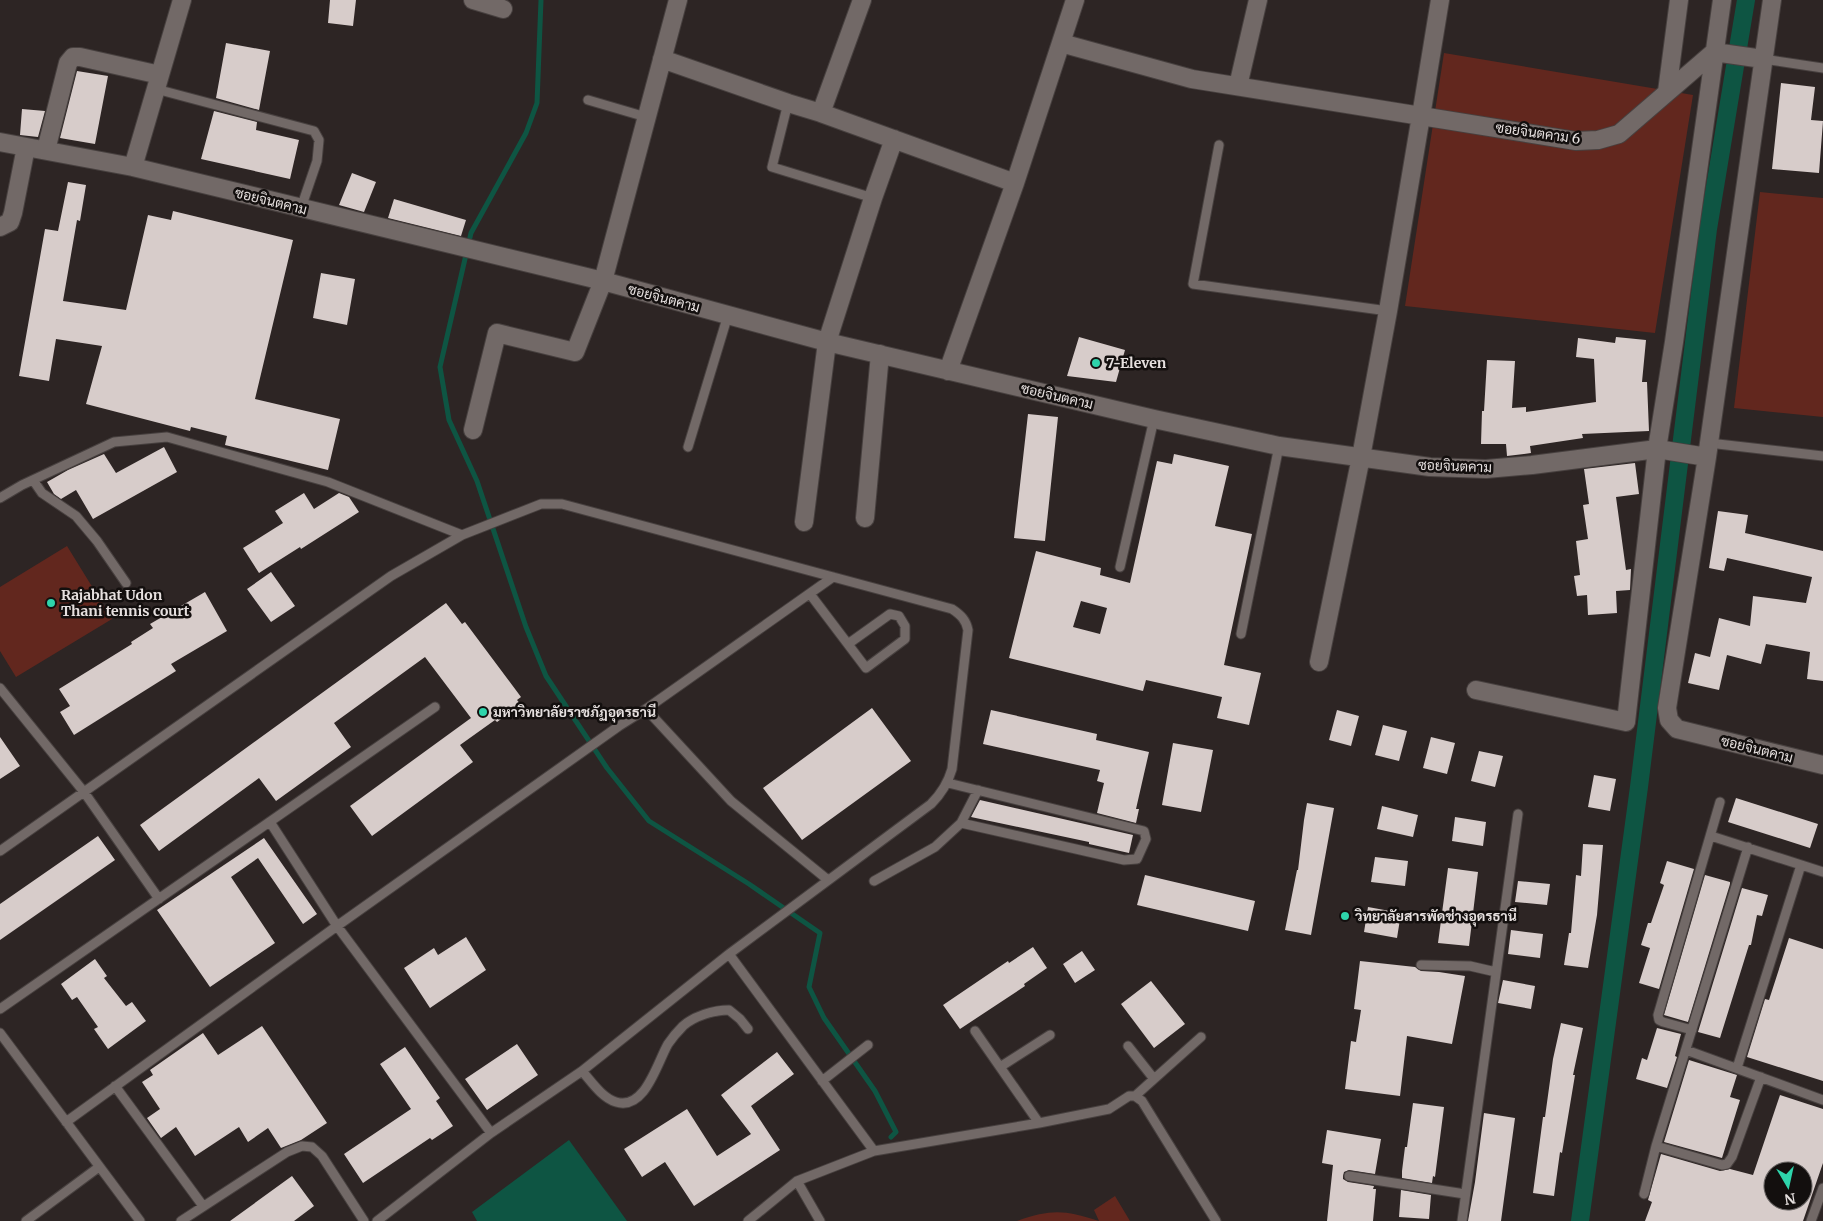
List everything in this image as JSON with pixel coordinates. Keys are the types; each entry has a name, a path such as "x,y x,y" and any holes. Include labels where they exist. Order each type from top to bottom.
{"street":[{"path":"133,167 182,0"},
{"path":"473,0 503,9"},
{"path":"473,430 497,334 575,352 603,282 678,0"},
{"path":"821,112 862,0"},
{"path":"948,371 1015,183 1075,0"},
{"path":"1238,86 1258,0"},
{"path":"1319,662 1361,457 1388,311 1440,0"},
{"path":"1667,92 1679,0"},
{"path":"1476,690 1626,722 1674,342 1722,0"},
{"path":"1702,452 1772,0"},
{"name":"ซอยจินตคาม 6","path":"1061,43 1192,79 1576,141 1598,140 1618,134 1714,52"},
{"path":"1714,52 1762,59"},
{"path":"46,150 68,63 73,57 80,57 158,82"},
{"path":"662,59 788,103 821,112 1015,183"},
{"path":"804,522 827,342 873,198 894,140"},
{"name":"ซอยจินตคาม","path":"0,142 133,167 603,282 827,342 1154,419 1280,446 1430,467 1486,469 1661,450 1702,452 1668,708 1669,720 1677,728 1823,765"},
{"path":"0,227 10,222 13,214 26,147"},
{"path":"865,518 880,354"}],"lane":[{"path":"1762,59 1823,68"},
{"path":"158,82 314,131 319,140 316,161 302,208"},
{"path":"588,100 646,117"},
{"path":"788,103 772,167 873,198"},
{"path":"1219,145 1193,284 1388,311"},
{"path":"688,447 728,315"},
{"path":"1120,567 1154,419"},
{"path":"0,498 33,480 114,442 167,437 328,482 462,535"},
{"path":"1241,634 1280,446"},
{"path":"1702,452 1823,456"},
{"path":"33,480 42,493 76,516 97,541 126,584"},
{"path":"0,851 391,576 462,535 541,504 562,504 952,609 966,622 968,630 952,769 948,783 941,794 931,804 729,954 582,1071 491,1133 377,1221"},
{"path":"66,1122 337,926 619,726 833,578"},
{"path":"810,594 866,668 905,639 905,626 899,616 890,614 848,644"},
{"path":"0,688 84,792 159,899"},
{"path":"0,1009 435,707"},
{"path":"646,709 731,801 828,880"},
{"path":"948,783 1144,831 1146,839 1137,859 1124,860 961,823"},
{"path":"874,881 935,847 961,823 978,790"},
{"path":"1692,1030 1663,1022 1659,1020 1658,1015 1720,802"},
{"path":"1462,1221 1518,814"},
{"path":"270,822 337,926 491,1133"},
{"path":"1711,836 1823,872"},
{"path":"1644,1194 1656,1146 1748,848"},
{"path":"1737,1068 1801,865"},
{"path":"729,954 874,1152"},
{"path":"1421,965 1470,966 1496,972"},
{"path":"582,1071 607,1097 615,1102 626,1103 636,1098 647,1088 668,1043 683,1026 701,1016 720,1010 729,1010 740,1019 748,1030"},
{"path":"976,1030 1039,1123"},
{"path":"0,1033 140,1221"},
{"path":"1000,1066 1050,1035"},
{"path":"1135,1096 1200,1037"},
{"path":"1128,1046 1154,1079"},
{"path":"822,1080 864,1048"},
{"path":"1686,1050 1823,1100"},
{"path":"1656,1146 1722,1165 1726,1164 1732,1157 1761,1077"},
{"path":"115,1086 203,1206"},
{"path":"748,1221 797,1181 874,1152 1039,1123 1109,1108 1129,1096 1135,1096 1142,1101 1216,1221"},
{"path":"181,1221 287,1152 302,1146 312,1147 322,1156 364,1221"},
{"path":"26,1221 99,1167"},
{"path":"1349,1176 1465,1194"},
{"path":"797,1181 820,1221"},
{"path":"1811,1221 1823,1188"}],"shaded area":[{"path":"1444,53 1693,95 1655,333 1405,306"},
{"path":"1760,192 1823,198 1823,417 1734,408"},
{"name":"Rajabhat Udon Thani tennis court","path":"67,546 112,619 16,677 0,651 0,587"},
{"path":"569,1140 627,1221 477,1221 472,1212"},
{"path":"1115,1196 1130,1221 1099,1221 1094,1210"},
{"path":"1058,1212 1099,1221 1017,1221 1040,1214"}],"building":[{"path":"330,0 356,0 353,26 328,23"},
{"path":"226,43 270,51 259,110 216,98"},
{"path":"77,71 108,76 95,144 60,138"},
{"path":"1781,83 1815,87 1811,120 1823,121 1819,173 1772,169"},
{"path":"22,109 45,111 38,137 20,135"},
{"path":"214,111 257,122 256,130 299,140 290,179 201,159"},
{"path":"352,173 376,182 364,212 339,205"},
{"path":"68,182 86,185 80,221 77,220 63,301 126,310 148,215 171,220 173,211 293,240 255,399 340,419 328,470 225,445 227,436 191,427 190,431 86,404 102,346 56,339 49,381 19,376 45,229 58,231"},
{"path":"394,199 466,220 461,236 388,218"},
{"path":"321,273 355,279 347,325 313,318"},
{"name":"7-Eleven","path":"1079,337 1125,350 1116,382 1067,376"},
{"path":"1616,337 1646,340 1642,382 1647,382 1649,431 1582,434 1583,438 1530,446 1531,453 1507,456 1506,444 1481,444 1487,360 1515,361 1512,408 1526,407 1526,412 1596,402 1594,359 1576,357 1578,338 1615,343"},
{"path":"1028,414 1058,417 1045,541 1014,538"},
{"path":"164,447 177,472 93,519 76,490 61,499 54,494 47,482 68,470 104,454 116,473"},
{"path":"1174,454 1229,466 1215,526 1252,534 1224,665 1261,673 1249,725 1217,718 1222,697 1146,680 1143,691 1009,658 1036,551 1101,568 1100,575 1130,583 1157,461 1172,464","holes":["1081,601 1107,608 1100,634 1073,627"]},
{"path":"1635,463 1639,494 1616,497 1626,570 1631,569 1630,590 1616,591 1617,613 1588,615 1587,595 1577,596 1574,576 1580,575 1576,541 1588,539 1583,505 1589,504 1584,469"},
{"path":"304,493 314,509 339,493 349,497 359,512 259,573 243,548 283,523 275,511"},
{"path":"1718,511 1748,515 1745,533 1823,551 1823,681 1807,679 1810,652 1766,644 1761,664 1727,655 1719,690 1688,683 1695,653 1710,657 1719,618 1750,626 1753,596 1806,603 1812,577 1727,558 1724,571 1709,568"},
{"path":"271,572 295,606 271,622 247,589"},
{"path":"205,592 227,631 171,664 176,671 74,735 60,712 70,706 59,689 132,644 131,642 153,628 150,624"},
{"path":"446,603 462,624 465,622 521,697 517,700 521,705 497,722 495,720 460,745 473,762 372,836 350,806 471,718 425,657 334,723 351,747 276,801 259,778 159,851 140,825"},
{"path":"872,708 911,761 802,840 763,788"},
{"path":"991,710 1097,734 1096,740 1149,752 1136,809 1139,809 1136,823 1097,813 1104,783 1097,781 1100,770 983,744"},
{"path":"1337,710 1359,716 1351,746 1329,740"},
{"path":"1383,725 1407,731 1399,761 1375,755"},
{"path":"0,737 20,766 0,779"},
{"path":"1431,737 1455,743 1447,774 1423,768"},
{"path":"1173,743 1213,750 1201,812 1162,805"},
{"path":"1479,751 1503,756 1495,787 1471,781"},
{"path":"1594,775 1616,779 1610,811 1588,807"},
{"path":"1736,798 1818,824 1810,848 1728,822"},
{"path":"980,800 1133,835 1129,853 1089,844 1089,842 971,817"},
{"path":"1307,803 1334,808 1311,935 1285,930 1298,870"},
{"path":"1382,806 1418,815 1413,837 1377,829"},
{"path":"1455,817 1486,822 1483,846 1452,841"},
{"path":"98,836 115,860 0,940 0,904"},
{"path":"264,838 317,914 303,924 258,858 231,877 275,943 210,987 157,910"},
{"path":"1583,844 1603,845 1597,915 1588,968 1564,965 1569,933 1571,933 1576,875 1581,876"},
{"path":"1375,857 1408,861 1405,886 1371,882"},
{"path":"1667,861 1694,869 1659,989 1639,983 1650,948 1641,945 1664,885 1660,883"},
{"path":"1448,868 1478,872 1469,946 1438,943"},
{"path":"1145,875 1255,901 1248,931 1137,905"},
{"path":"1705,875 1730,882 1730,884 1688,1022 1664,1015"},
{"path":"1518,881 1550,884 1547,905 1515,902"},
{"path":"1742,888 1768,895 1762,916 1757,915 1751,945 1749,945 1720,1038 1698,1032"},
{"path":"1368,907 1401,913 1397,938 1364,932"},
{"path":"1511,930 1543,934 1540,958 1508,954"},
{"path":"466,937 486,970 430,1008 404,968 434,948 438,955"},
{"path":"1789,938 1823,949 1823,1081 1747,1057 1765,999 1769,1000"},
{"path":"1033,947 1047,968 1024,984 1025,986 960,1029 943,1005 1008,961 1009,963"},
{"path":"1082,951 1095,970 1075,983 1063,964"},
{"path":"95,959 107,976 104,978 126,1006 132,1002 146,1021 108,1049 94,1029 98,1027 77,997 72,1000 61,984"},
{"path":"1360,961 1415,967 1421,971 1465,976 1452,1044 1407,1036 1400,1096 1345,1089 1351,1041 1356,1042 1361,1010 1354,1009"},
{"path":"1503,980 1535,986 1531,1009 1498,1003"},
{"path":"1151,981 1185,1024 1154,1048 1121,1004"},
{"path":"1561,1023 1583,1028 1573,1075 1575,1075 1562,1153 1560,1152 1554,1196 1533,1193 1543,1117 1545,1117 1553,1059"},
{"path":"262,1026 327,1123 301,1140 281,1148 268,1128 248,1142 239,1127 195,1156 176,1127 161,1138 147,1118 160,1109 142,1082 153,1075 150,1070 203,1033 218,1055"},
{"path":"1657,1028 1681,1034 1675,1056 1677,1057 1667,1088 1636,1079 1642,1058 1647,1060"},
{"path":"517,1044 538,1075 487,1110 465,1079"},
{"path":"405,1047 440,1098 436,1101 453,1126 432,1140 430,1138 363,1183 344,1154 411,1109 380,1064"},
{"path":"777,1052 794,1074 751,1106 780,1150 694,1206 665,1162 642,1177 624,1149 687,1109 717,1156 751,1134 721,1095"},
{"path":"1689,1060 1737,1075 1730,1097 1740,1100 1722,1158 1664,1142"},
{"path":"1780,1095 1823,1109 1823,1163 1813,1192 1813,1161 1763,1161 1763,1211 1806,1211 1803,1221 1645,1221 1652,1202 1648,1200 1661,1154 1720,1171 1730,1169 1753,1175"},
{"path":"1413,1103 1444,1107 1435,1177 1433,1176 1432,1183 1402,1178 1405,1147 1407,1147"},
{"path":"1484,1113 1515,1118 1501,1221 1468,1221"},
{"path":"1327,1130 1381,1139 1375,1174 1349,1170 1344,1172 1343,1176 1343,1179 1348,1182 1374,1186 1373,1189 1376,1189 1373,1221 1327,1221 1333,1165 1322,1163"},
{"path":"292,1176 314,1206 294,1221 230,1221"},
{"path":"1401,1190 1431,1195 1429,1219 1399,1217"}],"waterway":[{"path":"541,0 537,103 526,133 471,233 440,367 449,420 477,481 526,627 546,676 607,768 649,821 749,884 820,933 809,987 824,1018 875,1091 896,1132 891,1137"},
{"path":"1580,1221 1639,787 1708,229 1746,0"}],"place":[{"name":"7-Eleven","path":"1096,363"},
{"name":"Rajabhat Udon Thani tennis court","path":"51,603"},
{"name":"มหาวิทยาลัยราชภัฏอุดรธานี","path":"483,712"},
{"name":"วิทยาลัยสารพัดช่างอุดรธานี","path":"1345,916"}]}
